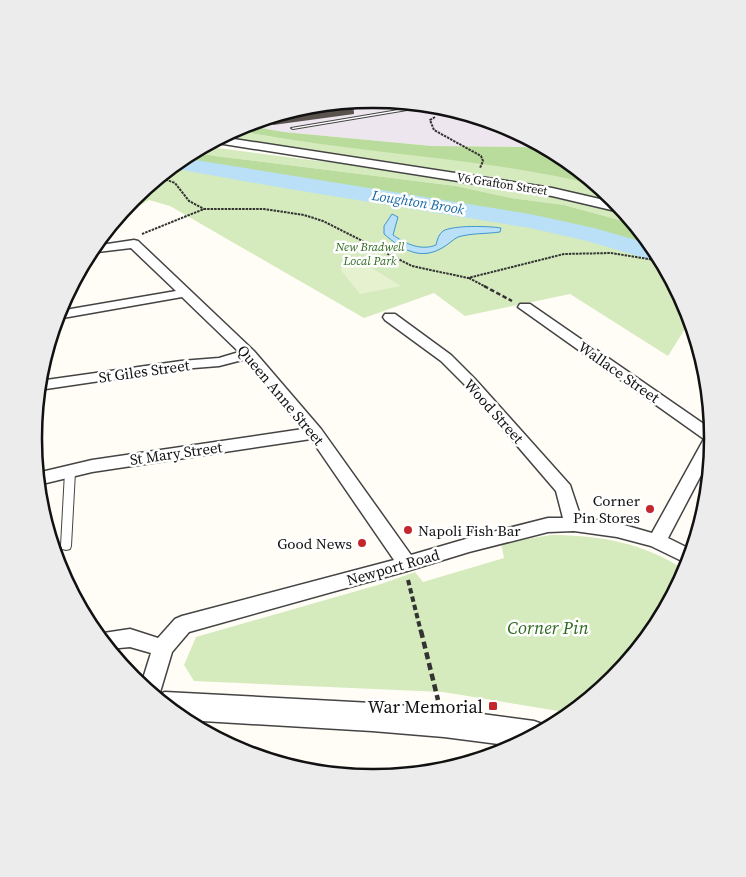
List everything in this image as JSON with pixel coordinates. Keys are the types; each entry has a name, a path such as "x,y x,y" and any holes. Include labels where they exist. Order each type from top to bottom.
{"street":[{"name":"V6 Grafton Street","path":"227,142 552,192 607,205"},
{"name":"V6 Grafton Street","path":"216,148 382,167"},
{"path":"103,248 134,244"},
{"name":"Queen Anne Street","path":"134,244 249,354 315,434 406,565"},
{"path":"67,313 186,293"},
{"name":"Wallace Street","path":"525,307 704,430"},
{"name":"Wood Street","path":"390,317 446,358 564,489 574,524"},
{"name":"St Giles Street","path":"47,385 181,365 219,362 249,354"},
{"name":"St Mary Street","path":"45,478 202,449 315,434"},
{"path":"657,541 703,456"},
{"name":"Newport Road","path":"152,684 162,648 170,636 182,625 406,565 469,545 548,524 574,524 617,530 657,541 683,553"},
{"path":"111,640 130,638 162,648"},
{"path":"180,706 372,717 522,734"}],"lane":[{"path":"293,128 401,110"},
{"path":"66,546 70,472"}],"path":[{"path":"439,114 430,120 430,125 434,130 481,156 484,161 476,171"},
{"path":"167,180 175,183 189,201 204,209"},
{"path":"134,244 137,236 204,209 264,209 304,215 323,221 412,266 468,278 525,307"},
{"path":"468,278 564,254 612,253 651,259"},
{"path":"406,565 444,724"}],"shaded area":[{"path":"373,108 395,109 437,114 459,119 499,133 532,149 432,146 284,132 261,128 287,119 330,111"}],"green space":[{"path":"261,128 284,132 432,146 524,147 538,152 580,181 461,161 248,133"},
{"path":"248,132 305,142 484,164 560,176 580,181 607,205 620,220 564,205 511,198 456,186 205,154 216,148 369,166 225,143"},
{"path":"205,154 456,186 511,198 564,205 620,220 644,250 594,235 530,221 188,165"},
{"name":"New Bradwell Local Park","path":"188,165 289,183 498,215 594,235 644,250 669,292 685,329 668,356 570,294 465,316 434,293 364,318 170,206 149,200 137,207 155,190"},
{"path":"362,262 401,286 360,294 340,269"},
{"name":"Corner Pin","path":"551,535 604,539 638,547 678,566 659,604 635,640 607,672 559,711 443,692 194,681 184,665 196,637 381,584 415,572 423,582 504,558 501,543"}],"water":[{"path":"392,214 398,217 393,235 408,244 419,247 436,245 440,234 448,229 471,227 501,228 500,232 458,237 434,252 418,253 411,252 384,234 384,226"}],"building":[{"path":"354,109 354,114 273,125 287,119 309,114"}],"waterway":[{"name":"Loughton Brook","path":"188,165 530,221 594,235 644,250"}],"place":[{"name":"Corner Pin Stores","path":"650,509"},
{"name":"Napoli Fish Bar","path":"408,530"},
{"name":"Good News","path":"362,543"},
{"name":"War Memorial","path":"493,706"}]}
